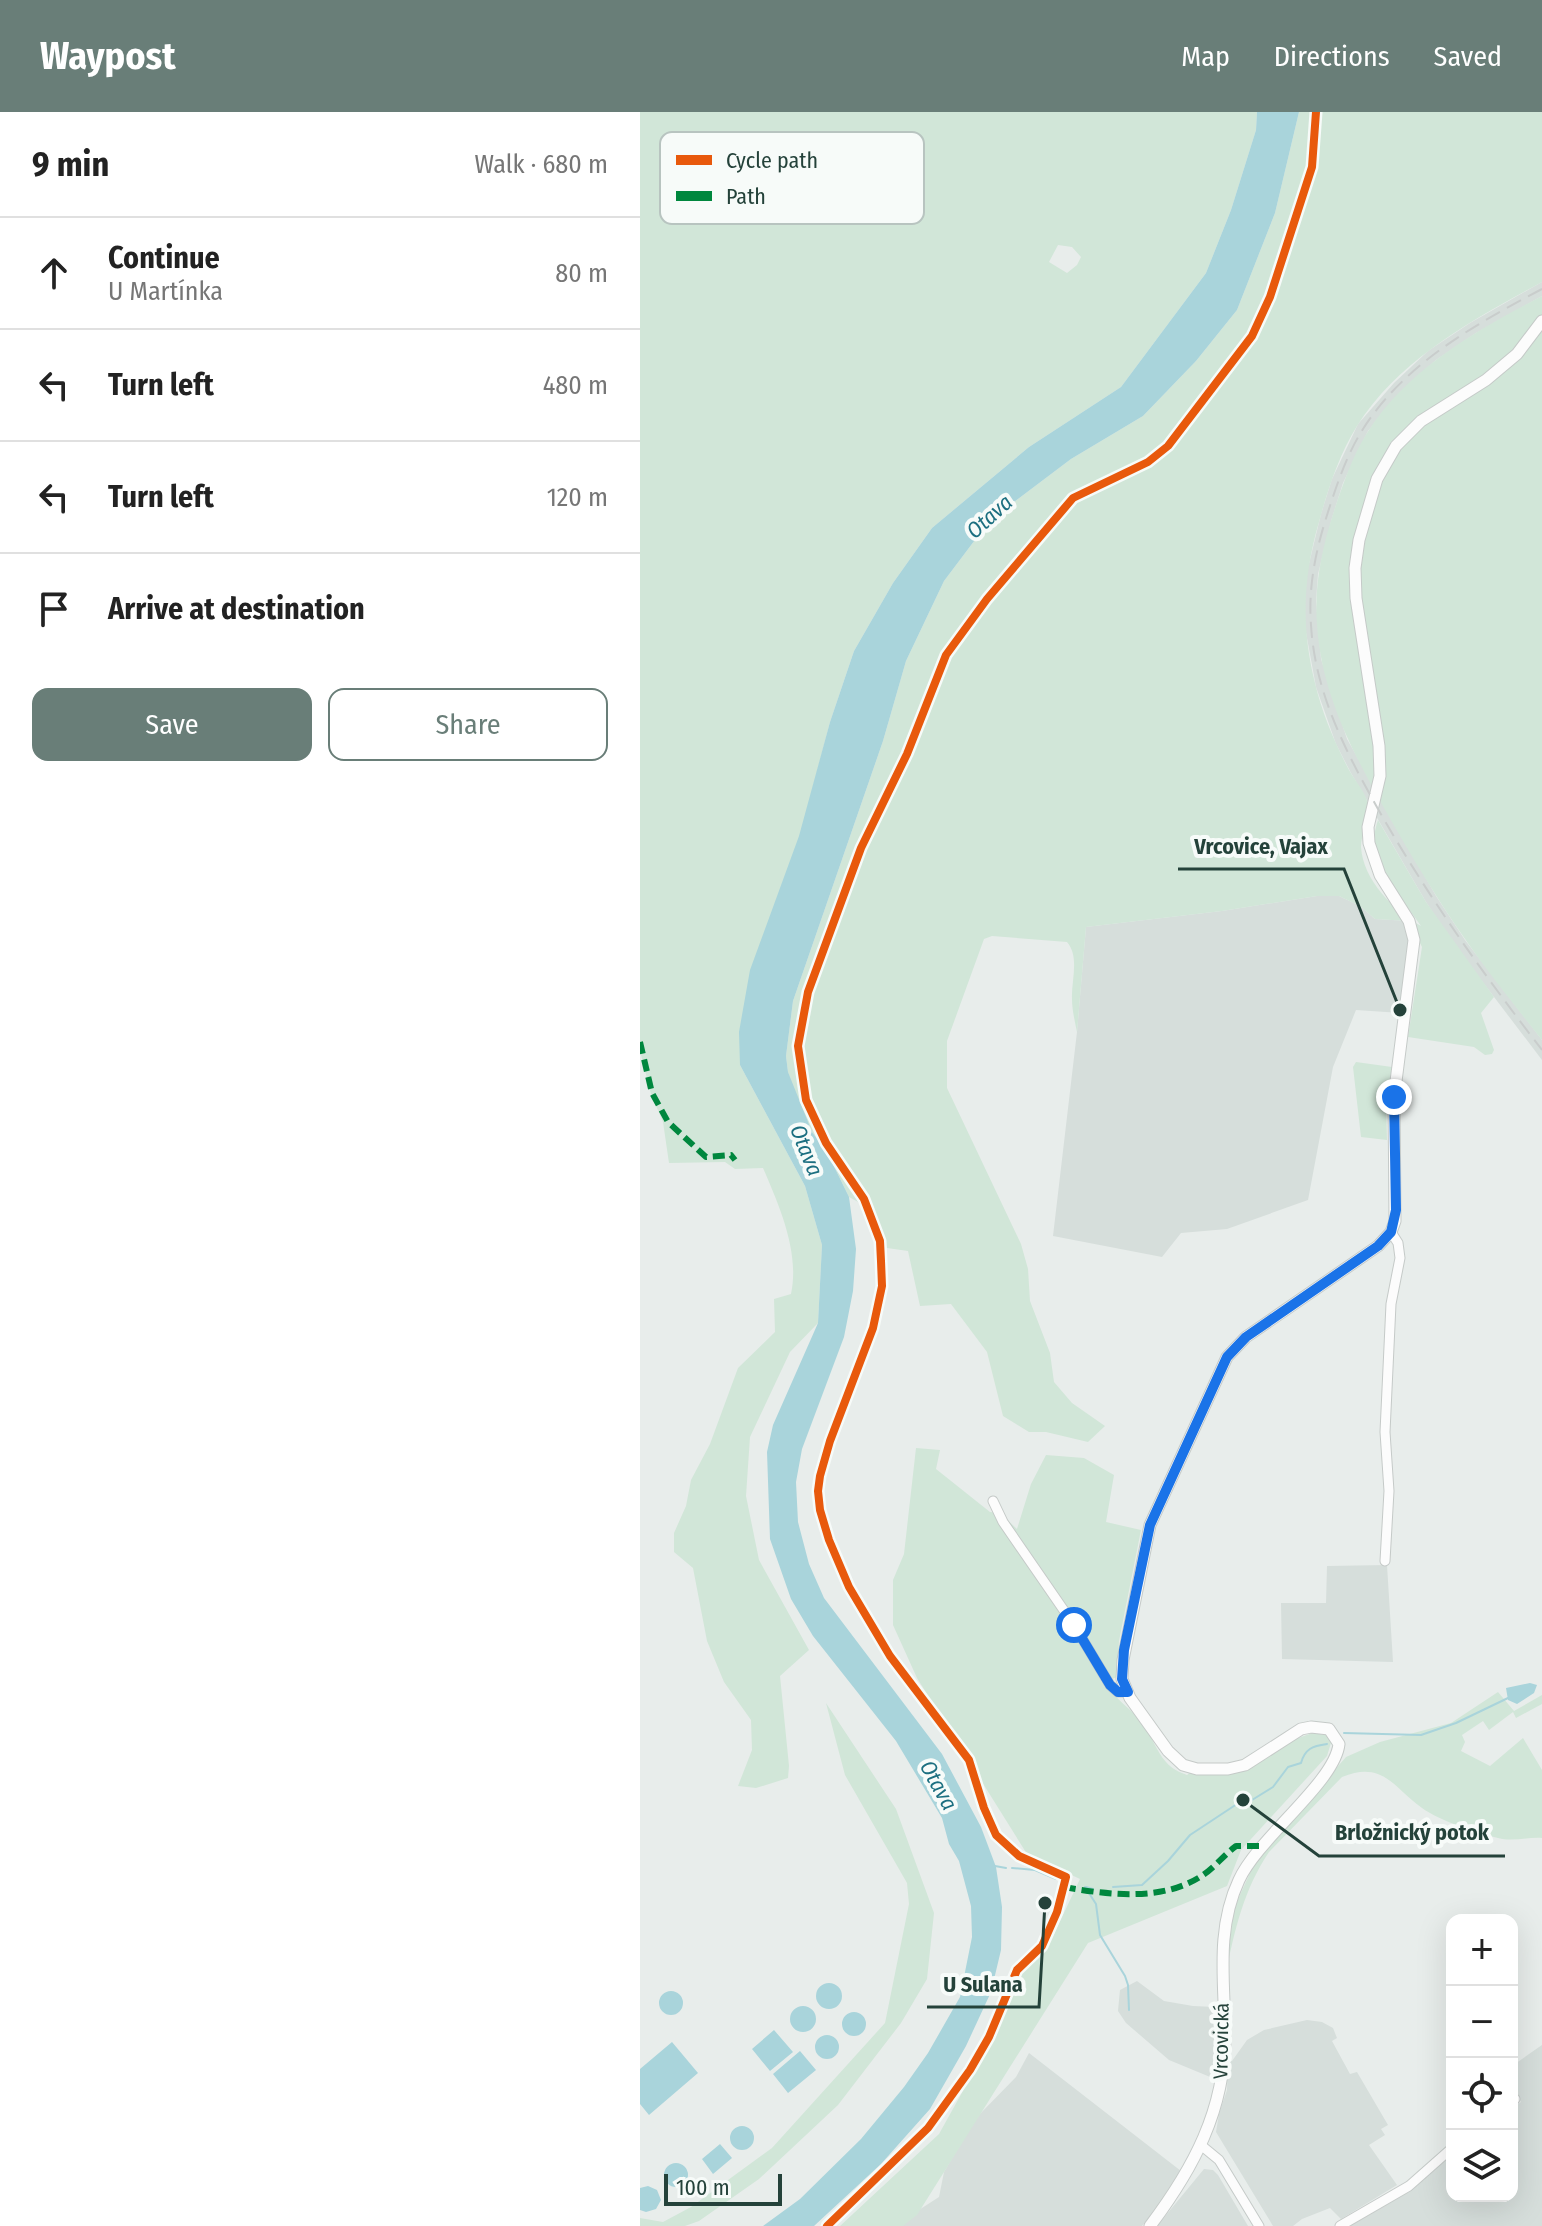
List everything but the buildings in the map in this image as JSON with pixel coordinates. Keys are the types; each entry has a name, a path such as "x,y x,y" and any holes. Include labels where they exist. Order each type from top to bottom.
{"street":[{"path":"993,1501 1003,1522 1074,1625 1110,1685 1118,1692 1128,1692 1122,1679 1124,1650 1150,1525 1227,1357 1246,1337 1378,1246 1391,1232 1396,1210 1394,1097 1414,940 1409,921 1380,875 1369,843 1368,827 1380,776 1379,746 1356,598 1355,568 1359,540 1377,479 1396,446 1421,421 1486,380 1517,354 1542,321"},
{"path":"1385,1561 1389,1491 1385,1432 1391,1304 1400,1258 1398,1243 1391,1232"},
{"name":"Vrcovická","path":"1128,1692 1175,1760 1197,1769 1228,1769 1245,1765 1301,1729 1321,1727 1336,1737 1338,1751 1333,1763 1259,1846 1238,1881 1224,1930 1221,1968 1225,2036 1217,2107 1202,2146 1182,2182 1150,2226"},
{"path":"1202,2146 1219,2160 1259,2226"},
{"path":"1340,2226 1409,2186 1446,2153"}],"shaded area":[{"path":"1542,282 1542,296 1476,333 1436,360 1402,391 1368,431 1343,483 1332,518 1318,574 1316,601 1321,659 1347,739 1436,896 1465,940 1542,1040 1542,1060 1456,947 1426,902 1351,773 1336,744 1316,687 1305,627 1304,601 1307,572 1321,514 1332,479 1358,424 1428,351"},
{"path":"1317,896 1339,896 1360,906 1375,919 1409,921 1412,928 1401,1013 1356,1010 1333,1067 1308,1200 1227,1229 1181,1233 1162,1257 1053,1236 1086,927"},
{"path":"1387,1565 1393,1662 1282,1659 1281,1603 1326,1603 1327,1566"},
{"path":"1137,1981 1164,2001 1215,2007 1215,2079 1169,2060 1126,2023 1118,2011 1120,1990"},
{"path":"1307,2020 1322,2022 1333,2028 1337,2038 1332,2041 1350,2074 1357,2072 1388,2125 1381,2129 1385,2135 1369,2145 1397,2185 1341,2219 1330,2208 1293,2226 1273,2226 1216,2132 1227,2090 1228,2062 1247,2040 1264,2030"},
{"path":"1542,2045 1542,2226 1350,2226 1409,2192 1446,2160 1446,2202 1518,2202 1518,2104 1521,2102 1518,2097 1518,2062"},
{"path":"1029,2053 1181,2171 1157,2207 1142,2226 894,2226 939,2197 944,2172 976,2118 1016,2077"},
{"path":"1204,2169 1213,2170 1218,2175 1248,2226 1157,2226"}],"green space":[{"path":"640,112 1257,112 1256,130 1231,210 1206,273 1121,387 1029,447 932,528 893,583 854,651 830,722 740,1065 805,1186 822,1245 818,1323 790,1352 750,1437 746,1496 759,1560 809,1650 780,1676 788,1778 756,1788 738,1786 752,1750 751,1720 724,1682 707,1641 693,1568 674,1552 674,1533 686,1506 691,1480 710,1444 738,1368 775,1332 774,1299 791,1294 793,1262 781,1213 763,1168 735,1169 725,1162 669,1163 663,1122 651,1094 640,1051","holes":["1058,245 1072,247 1081,257 1067,273 1049,262"]},
{"path":"1299,112 1542,112 1542,282 1440,343 1394,380 1374,402 1339,460 1314,542 1307,582 1307,642 1321,705 1343,758 1367,801 1368,815 1361,847 1367,871 1391,903 1421,926 1380,862 1374,840 1378,820 1426,902 1494,997 1481,1013 1494,1050 1492,1054 1485,1055 1474,1047 1408,1037 1422,947 1409,921 1375,919 1360,906 1339,896 1317,896 1086,927 1077,1032 1072,1003 1074,962 1067,942 992,936 984,939 947,1041 947,1088 1021,1244 1028,1269 1030,1301 1050,1353 1054,1382 1072,1403 1105,1426 1088,1442 1046,1432 1029,1432 1003,1416 987,1352 951,1304 920,1306 908,1251 887,1248 871,1209 849,1197 827,1152 812,1132 788,1072 786,1056 793,1001 883,741 906,661 944,581 990,520 1071,459 1143,416 1196,361 1237,310 1275,213"},
{"path":"1542,296 1542,1040 1445,909 1363,770 1332,699 1320,650 1316,609 1323,553 1337,501 1357,452 1383,410 1402,389 1445,353"},
{"path":"1356,1062 1392,1067 1386,1102 1387,1140 1361,1137 1353,1067"},
{"path":"916,1448 940,1450 936,1469 990,1512 1000,1513 1017,1529 1031,1484 1046,1455 1084,1458 1114,1475 1106,1522 1141,1530 1119,1641 1117,1677 1105,1682 1143,1724 1163,1758 1173,1768 1187,1775 1198,1766 1222,1767 1312,1733 1333,1736 1327,1756 1241,1850 1227,1886 1088,1943 917,2215 903,2226 840,2226 939,2134 989,2044 1023,1970 1053,1936 1080,1879 1027,1854 917,1678 893,1625 893,1580 904,1554"},
{"path":"1498,1692 1514,1711 1542,1695 1542,1704 1516,1718 1513,1712 1489,1730 1483,1721 1462,1735 1465,1742 1461,1751 1490,1766 1523,1738 1542,1770 1542,1838 1503,1839 1449,1822 1422,1808 1378,1774 1356,1773 1342,1777 1269,1852 1260,1866 1242,1910 1226,1972 1234,1908 1256,1860 1346,1757 1380,1742 1451,1723"},
{"path":"826,1703 896,1809 934,1913 927,1979 901,2023 838,2105 759,2179 699,2221 685,2226 640,2226 640,2218 663,2222 691,2207 772,2148 885,2023 909,1904 907,1883 845,1775"}],"water":[{"name":"Otava","path":"1257,112 1299,112 1275,213 1237,310 1196,361 1143,416 1071,459 990,520 944,581 906,661 883,741 793,1001 786,1056 788,1072 812,1132 827,1152 849,1197 856,1249 853,1291 844,1337 802,1449 796,1482 798,1522 809,1564 824,1598 942,1754 981,1827 996,1867 1002,1907 1001,1950 991,1992 966,2046 930,2109 881,2164 814,2226 763,2226 800,2199 861,2139 904,2087 928,2053 960,1997 972,1937 971,1906 959,1861 949,1844 942,1818 896,1741 813,1636 791,1599 770,1539 767,1452 773,1425 818,1323 822,1245 805,1186 740,1065 739,1032 750,970 799,836 830,722 854,651 893,583 932,528 1029,447 1121,387 1206,273 1231,210 1256,130"},
{"path":"1530,1683 1537,1685 1534,1693 1517,1704 1508,1700 1506,1688"},
{"path":"829,1983 838,1987 842,1996 838,2005 829,2009 820,2005 816,1996 820,1987"},
{"path":"671,1991 680,1994 683,2003 680,2012 671,2015 662,2012 659,2003 662,1994"},
{"path":"803,2006 812,2010 816,2019 812,2028 803,2032 794,2028 790,2019 794,2010"},
{"path":"854,2012 865,2019 866,2024 859,2035 854,2036 843,2029 842,2024 849,2013"},
{"path":"774,2030 793,2052 770,2071 752,2049"},
{"path":"827,2035 836,2038 839,2047 836,2056 827,2059 818,2056 815,2047 818,2038"},
{"path":"672,2042 698,2073 649,2115 640,2104 640,2069"},
{"path":"800,2051 816,2070 788,2093 773,2074"},
{"path":"742,2126 753,2133 754,2138 747,2149 742,2150 731,2143 730,2138 737,2127"},
{"path":"720,2144 732,2158 713,2174 702,2159"},
{"path":"676,2163 685,2166 688,2175 685,2184 676,2187 667,2184 664,2175 667,2166"},
{"path":"648,2186 657,2190 661,2200 656,2209 646,2212 640,2210 640,2188"}],"waterway":[{"path":"1344,1733 1421,1735 1456,1723 1508,1698"},
{"path":"1113,1887 1142,1885 1190,1835 1243,1800 1252,1800 1273,1787 1288,1767 1301,1763 1310,1749 1327,1744"},
{"path":"995,1866 1006,1868"},
{"path":"1012,1868 1035,1870 1056,1879"},
{"path":"1085,1887 1096,1904 1100,1935 1125,1976 1129,2010"},
{"path":"1086,1887 1093,1889"}],"railway":[{"path":"1542,289 1444,347 1399,384 1380,405 1363,429 1343,469 1314,568 1310,610 1314,651 1326,700 1357,771 1438,907 1542,1050"}],"marked path":[{"path":"640,1042 652,1093 668,1122 706,1157 731,1155 735,1160"},
{"path":"1064,1887 1117,1894 1153,1893 1187,1884 1203,1875 1236,1846 1259,1846"}],"cycle path":[{"path":"827,2226 928,2128 970,2070 989,2037 1017,1970 1042,1946 1057,1912 1066,1877 1019,1856 996,1835 969,1760 890,1656 849,1587 820,1510 820,1476 873,1328 882,1286 880,1241 864,1199 826,1143 806,1100 798,1046 808,992 861,848 907,754 946,655 987,599 1073,498 1148,462 1168,446 1252,336 1270,297 1312,167 1316,112"}],"place":[{"name":"Vrcovice, Vajax","path":"1400,1010"},
{"name":"Brložnický potok","path":"1243,1800"},
{"name":"U Sulana","path":"1045,1903"}],"route":[{"path":"1074,1625 1110,1685 1118,1692 1128,1692 1122,1679 1124,1650 1150,1525 1227,1357 1246,1337 1378,1246 1391,1232 1396,1210 1394,1097"}]}
